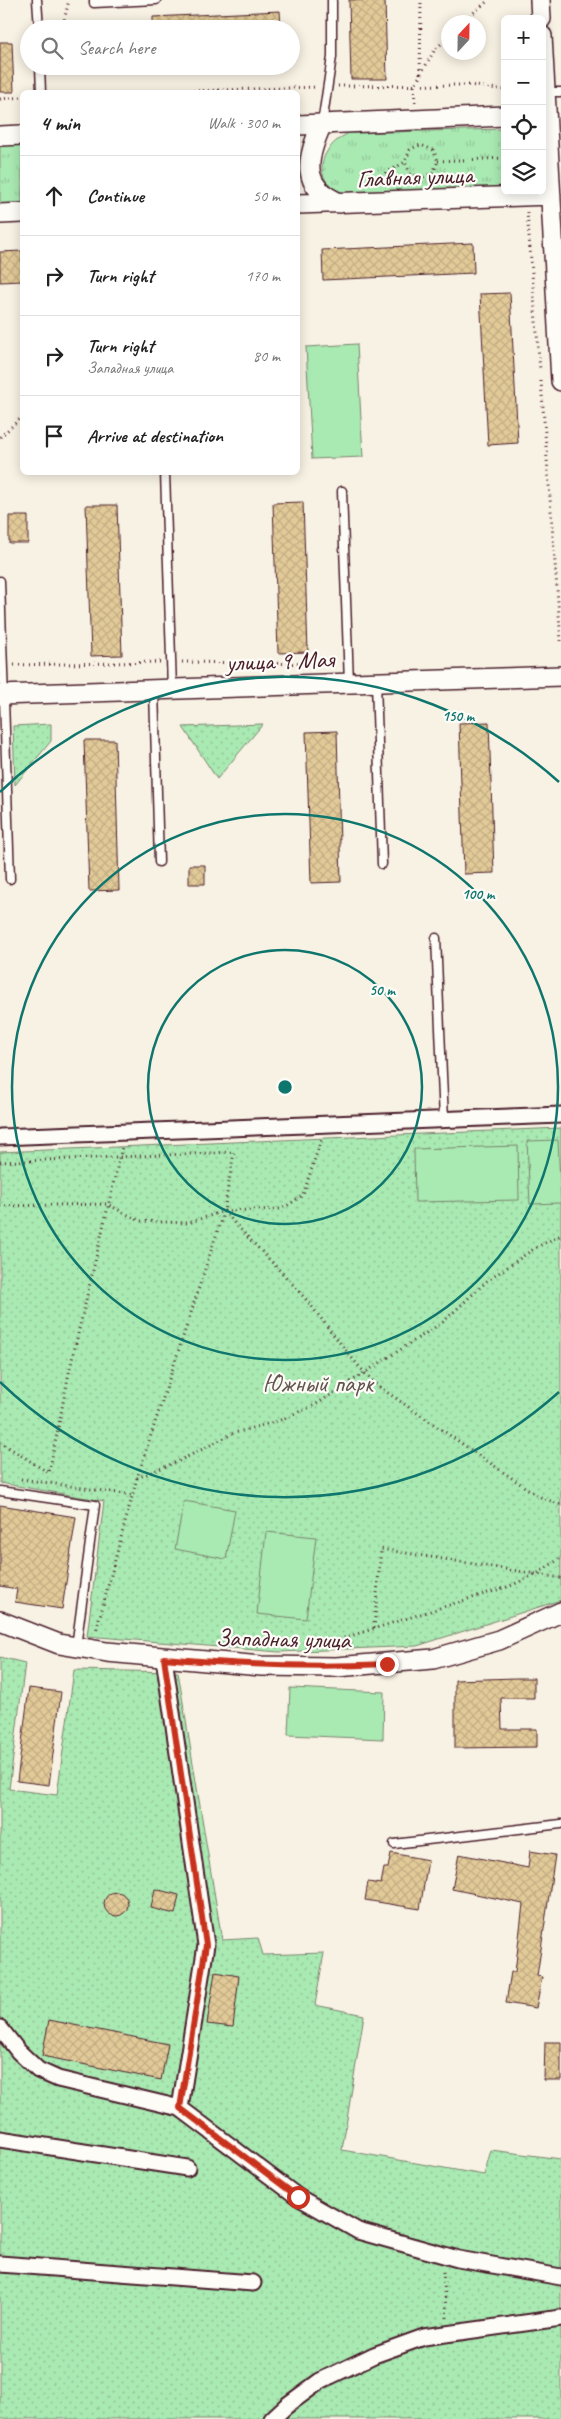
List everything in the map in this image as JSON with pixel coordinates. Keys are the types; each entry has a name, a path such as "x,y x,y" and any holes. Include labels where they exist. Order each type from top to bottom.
{"street":[{"path":"540,0 541,15"},
{"path":"546,56 553,92 546,109"},
{"path":"300,125 501,116"},
{"name":"Главная улица","path":"322,124 312,146 308,162 311,176 317,188 327,198 341,203"},
{"path":"0,136 20,135"},
{"path":"546,137 561,381"},
{"name":"Главная улица","path":"300,204 551,195"},
{"path":"0,214 20,213"},
{"name":"улица 9 Мая","path":"2,695 163,689 348,674 376,682 561,676"},
{"path":"0,1137 561,1115"},
{"name":"Западная улица","path":"0,1621 59,1644 76,1647 164,1658 261,1666 336,1667 433,1659 499,1640 561,1612"},
{"path":"164,1658 206,1945 180,2108"},
{"path":"0,2028 18,2051 38,2070 58,2079 180,2108 298,2197 358,2231 441,2254 561,2277"},
{"path":"0,2139 187,2168"},
{"path":"0,2264 252,2283"},
{"path":"272,2419 286,2406 320,2382 374,2355 424,2337 561,2318"}],"lane":[{"path":"38,0 38,20"},
{"path":"94,0 94,3 156,0"},
{"path":"322,124 332,57 332,0"},
{"path":"40,75 41,90"},
{"path":"160,862 163,689 172,661 165,475"},
{"path":"342,491 348,674"},
{"path":"0,581 3,666 2,695 10,879"},
{"path":"376,682 382,864"},
{"path":"436,938 444,1120"},
{"path":"0,1491 95,1505 76,1647"},
{"path":"394,1844 561,1824"}],"path":[{"path":"64,20 69,0"},
{"path":"420,79 421,0"},
{"path":"471,15 489,0"},
{"path":"414,86 420,79 434,51 441,44"},
{"path":"0,99 20,98"},
{"path":"360,188 405,162 410,150 421,145 433,150 438,162 433,173 421,178 410,174 405,162"},
{"path":"438,162 501,158"},
{"path":"528,226 561,641"},
{"path":"0,437 20,419"},
{"path":"555,553 561,553"},
{"path":"3,666 172,661 348,674"},
{"path":"0,1442 49,1473 107,1204 126,1132"},
{"path":"0,1206 107,1204 140,1221 188,1223 224,1211 282,1208 303,1195 321,1139"},
{"path":"0,1162 234,1152 224,1211 137,1478 96,1631 76,1647"},
{"path":"224,1211 252,1244 302,1295 364,1373 378,1386 538,1496 561,1505"},
{"path":"137,1478 179,1462 234,1434 278,1420 314,1404 443,1322 488,1281 535,1248 561,1235"},
{"path":"19,1479 132,1495"},
{"path":"374,1628 381,1549 561,1578"},
{"path":"303,1647 325,1644 510,1586 538,1573 561,1558"},
{"path":"96,1631 105,1632"},
{"path":"250,1645 276,1646"},
{"path":"441,2254 448,2333"}],"green space":[{"path":"501,129 501,191 340,194 325,179 322,170 323,162 326,153 332,145 349,133"},
{"path":"20,145 20,208 0,209 0,146"},
{"path":"357,344 363,457 312,459 306,347"},
{"path":"51,724 51,741 15,785 13,726"},
{"path":"263,724 217,779 183,727"},
{"name":"Южный парк","path":"561,1128 561,1600 417,1646 279,1652 87,1636 104,1501 0,1483 0,1152"},
{"path":"558,1140 561,1203 530,1204 527,1141"},
{"path":"518,1146 519,1200 415,1202 414,1149"},
{"path":"184,1501 235,1510 226,1559 175,1549"},
{"path":"266,1532 316,1537 306,1619 257,1614"},
{"path":"0,1657 25,1663 9,1789 57,1795 74,1670 178,1672 222,1940 258,1938 263,1955 324,1953 315,2005 364,2015 342,2150 484,2175 491,2150 561,2159 561,2419 0,2419"},
{"path":"290,1688 384,1692 383,1739 288,1735"}],"building":[{"path":"349,0 385,0 387,79 351,79"},
{"path":"280,11 280,20 153,20 153,17"},
{"path":"0,42 12,42 14,92 0,92"},
{"path":"473,243 474,273 323,280 322,250"},
{"path":"20,251 20,281 0,282 0,252"},
{"path":"510,293 518,443 488,445 480,294"},
{"path":"303,502 308,652 278,653 273,503"},
{"path":"86,505 117,505 122,655 91,656"},
{"path":"9,516 28,516 28,543 9,543"},
{"path":"489,722 494,873 464,874 459,723"},
{"path":"337,731 341,882 311,883 306,732"},
{"path":"84,740 115,740 119,890 89,891"},
{"path":"189,865 205,865 205,884 189,884"},
{"path":"0,1505 76,1517 62,1609 15,1602 17,1589 0,1586"},
{"path":"534,1678 534,1698 501,1698 502,1729 537,1729 537,1747 455,1748 455,1680"},
{"path":"29,1688 61,1692 49,1785 17,1781"},
{"path":"530,1851 555,1855 537,1976 542,1977 536,2008 506,2003 511,1972 515,1972 523,1904 452,1889 459,1854 528,1868"},
{"path":"391,1853 428,1860 420,1909 365,1900 368,1882 381,1884 384,1868 388,1868"},
{"path":"155,1889 179,1895 175,1914 151,1908"},
{"path":"116,1892 124,1896 128,1904 124,1912 116,1916 108,1912 104,1904 108,1896"},
{"path":"215,1972 239,1976 233,2027 207,2024"},
{"path":"49,2020 168,2044 161,2080 42,2056"},
{"path":"545,2042 561,2042 561,2080 544,2080"}],"route":[{"path":"298,2197 180,2108 206,1945 164,1658 261,1666 336,1667 387,1664"}]}
